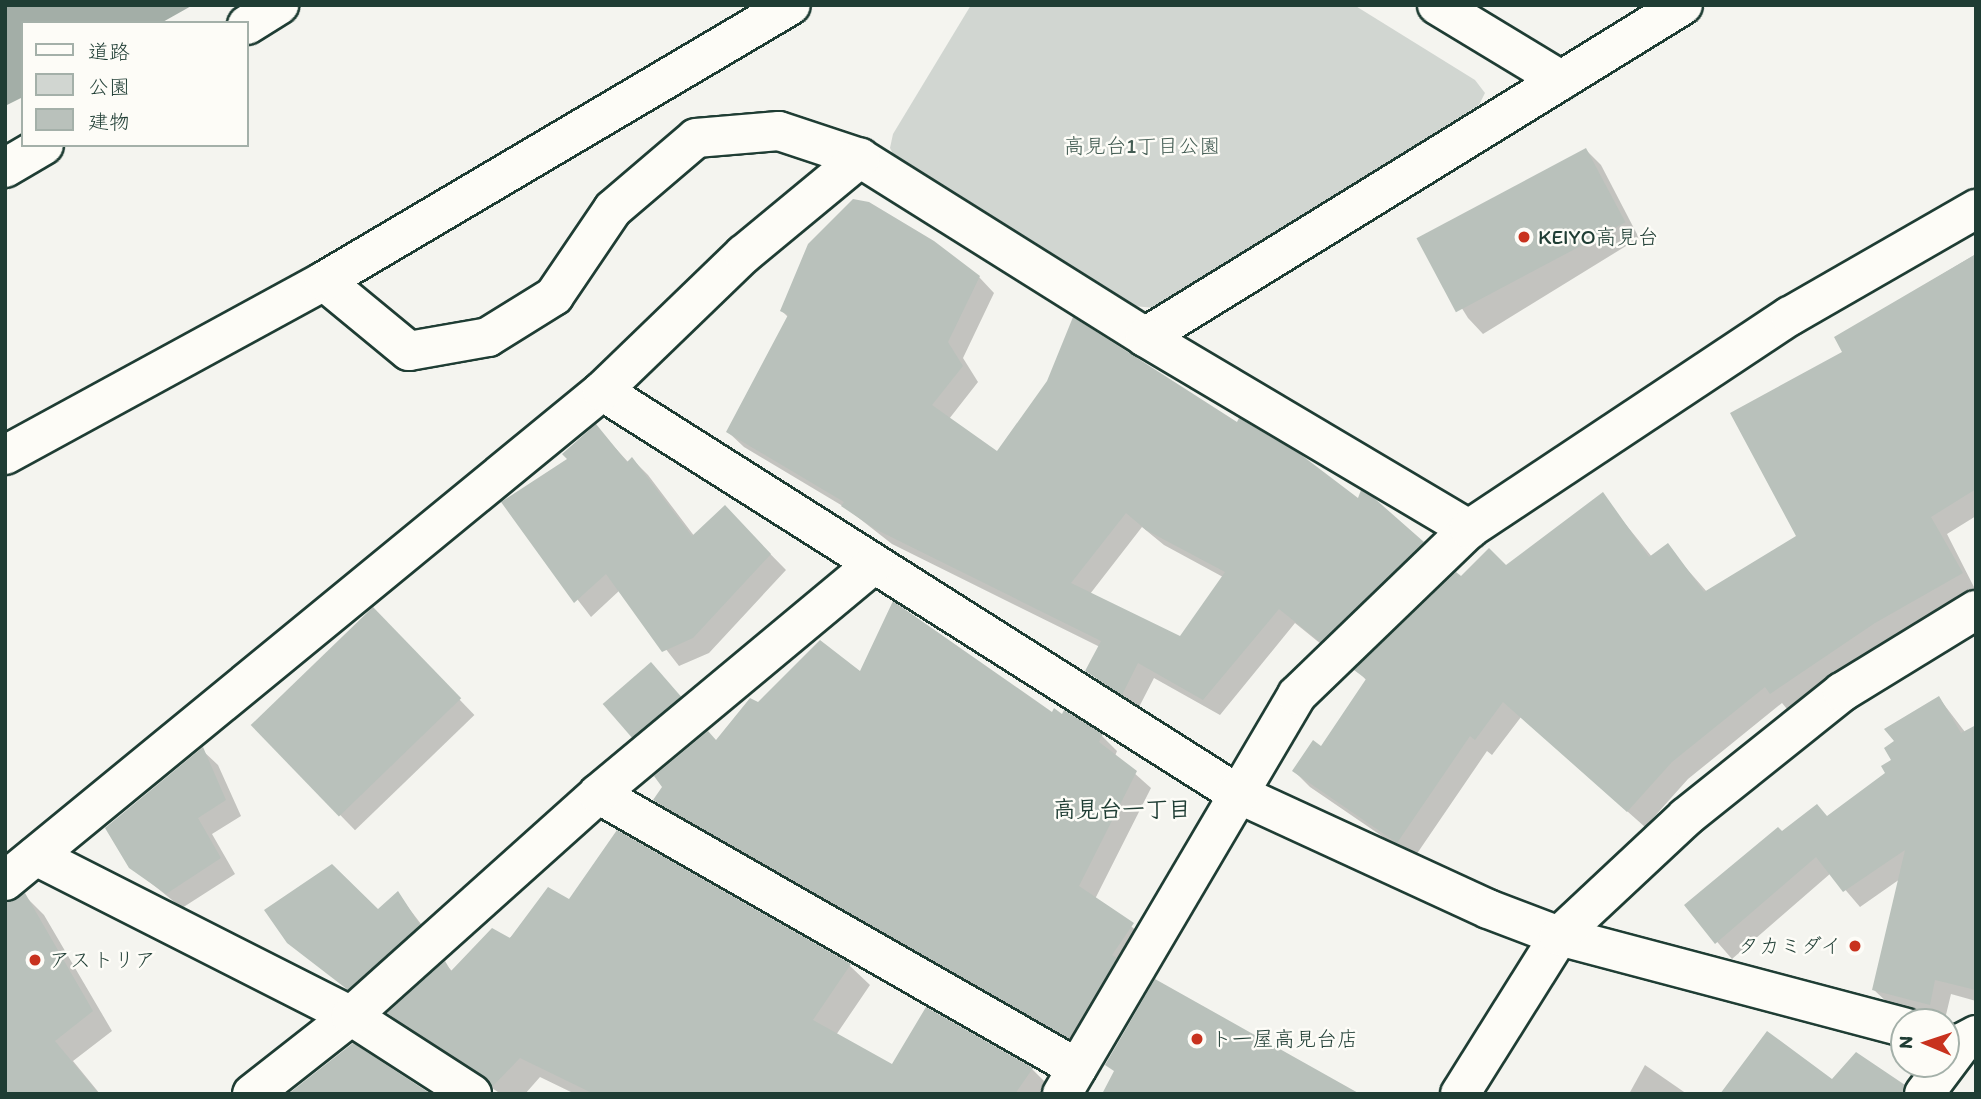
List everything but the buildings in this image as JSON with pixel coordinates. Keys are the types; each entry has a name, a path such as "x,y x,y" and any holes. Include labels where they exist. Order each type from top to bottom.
{"street":[{"path":"248,23 279,5"},
{"path":"5,455 324,281 791,5"},
{"path":"1437,5 1560,80"},
{"path":"1145,337 1682,5"},
{"path":"324,281 409,351 488,337 554,296 613,209 696,138 779,131 860,158 1145,337 1469,529"},
{"path":"5,168 41,147"},
{"path":"5,881 602,391 744,254 860,158"},
{"path":"598,794 1069,1081 1236,793 1297,695 1469,529 1790,316 1976,208"},
{"path":"602,391 1236,793 1488,909 1559,936 1890,1023"},
{"path":"252,1094 351,1016 598,794 873,565"},
{"path":"1460,1094 1559,936 1686,817 1842,692 1976,610"},
{"path":"36,856 351,1016 472,1094"},
{"path":"1923,1094 1965,1040"}],"green space":[{"name":"高見台1丁目公園","path":"971,5 1354,5 1475,80 1485,93 1479,105 1188,288 1155,308 1134,306 899,165 890,148 893,134"}],"shaded area":[{"path":"5,5 193,5 165,21 21,21 21,98 5,106"}],"place":[{"name":"KEIYO高見台","path":"1524,237"},
{"name":"タカミダイ","path":"1855,946"},
{"name":"アストリア","path":"35,960"},
{"name":"ト一屋高見台店","path":"1197,1039"}],"district":[{"name":"高見台一丁目","path":"1122,809"}]}
